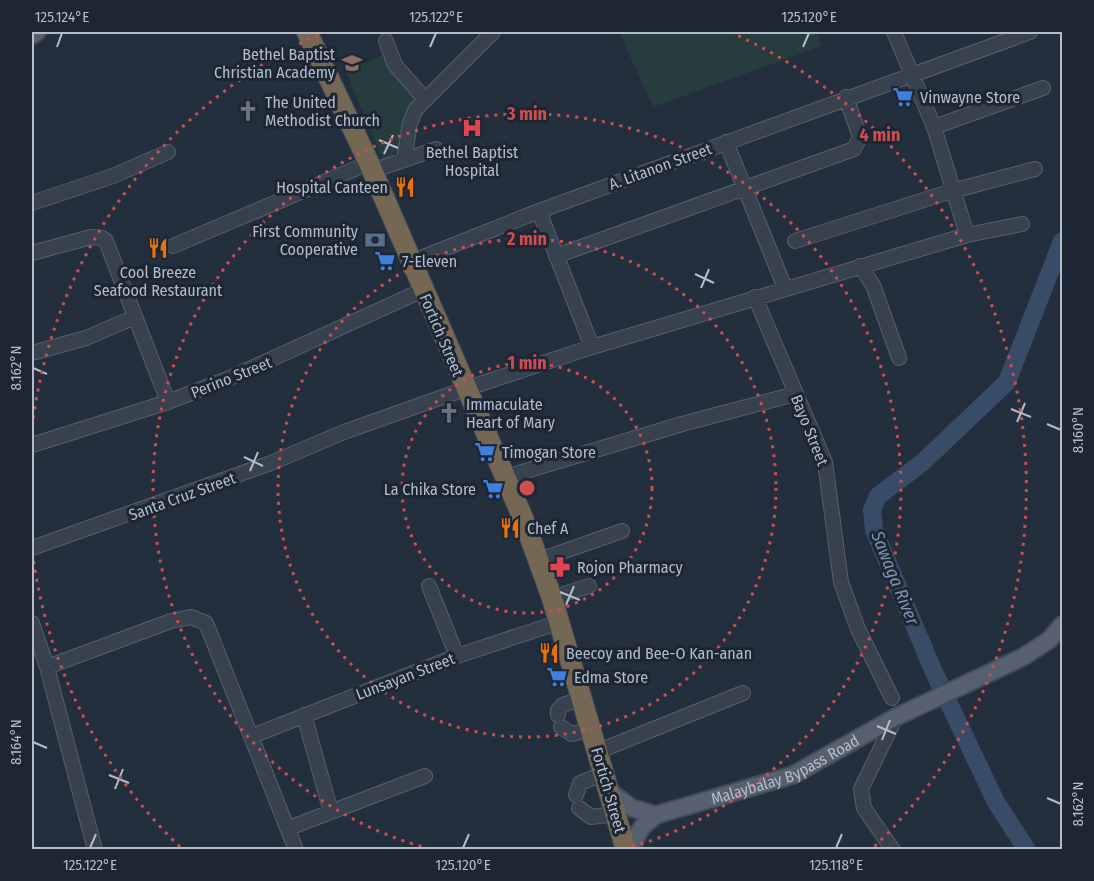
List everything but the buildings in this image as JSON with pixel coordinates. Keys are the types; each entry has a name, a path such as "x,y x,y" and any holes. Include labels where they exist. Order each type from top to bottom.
{"highway":[{"name":"Fortich Street","path":"307,32 371,167 465,389 506,477 539,560 560,622 628,849"}],"main road":[{"path":"32,35 37,32"},
{"name":"Malaybalay Bypass Road","path":"656,815 793,775 904,714 1033,652 1062,625"},
{"path":"608,783 632,807 656,815"},
{"path":"628,849 642,827 656,815"}],"street":[{"path":"404,160 410,123 424,98 493,32"},
{"path":"894,32 934,127 967,235"},
{"name":"A. Litanon Street","path":"411,262 539,211 846,97 912,76 1030,32"},
{"path":"386,40 395,65 424,98"},
{"path":"934,127 1043,88"},
{"path":"556,256 857,147 860,137 846,97"},
{"path":"726,142 747,188 785,288"},
{"path":"173,246 371,167 404,160 436,149"},
{"path":"32,203 113,176 168,152"},
{"path":"795,241 952,191 1035,169"},
{"path":"539,211 592,347"},
{"name":"Santa Cruz Street","path":"32,548 271,463 344,432 592,347 967,235 1022,224"},
{"path":"32,253 91,237 102,238 108,247 168,402"},
{"path":"861,266 873,285 899,358"},
{"name":"Perino Street","path":"32,445 168,402 284,355 423,290"},
{"name":"Bayo Street","path":"755,297 825,462 839,570 853,618 891,698"},
{"path":"36,352 86,338 135,317"},
{"path":"506,477 682,424 795,394"},
{"path":"539,560 622,531"},
{"path":"429,586 457,656"},
{"path":"552,598 588,586"},
{"path":"47,667 171,621 191,617 201,620 210,628 296,849"},
{"name":"Lunsayan Street","path":"252,736 457,656 560,622"},
{"path":"32,623 47,667 95,849"},
{"path":"599,751 742,693"},
{"path":"583,698 563,705 559,721 572,734 592,729"},
{"path":"893,849 864,808 861,789 904,714"},
{"path":"304,715 331,812"},
{"path":"289,828 426,776"},
{"path":"608,783 580,783 577,802 591,817 616,814"}],"green space":[{"path":"619,32 817,32 822,46 653,107"},
{"path":"385,53 421,96 401,151 394,157 383,161 346,72"}],"waterway":[{"name":"Sawaga River","path":"1027,850 996,802 933,670 874,530 872,510 878,496 923,462 1007,382 1062,241"}],"place":[{"name":"Bethel Baptist Christian Academy","path":"352,63"},
{"name":"Vinwayne Store","path":"903,97"},
{"name":"The United Methodist Church","path":"248,111"},
{"name":"Bethel Baptist Hospital","path":"472,128"},
{"name":"Hospital Canteen","path":"405,187"},
{"name":"First Community Cooperative","path":"375,240"},
{"name":"Cool Breeze Seafood Restaurant","path":"158,248"},
{"name":"7-Eleven","path":"385,261"},
{"name":"Immaculate Heart of Mary","path":"449,413"},
{"name":"Timogan Store","path":"485,452"},
{"name":"La Chika Store","path":"493,489"},
{"name":"Chef A","path":"510,528"},
{"name":"Rojon Pharmacy","path":"560,567"},
{"name":"Beecoy and Bee-O Kan-anan","path":"549,653"},
{"name":"Edma Store","path":"557,677"}]}
